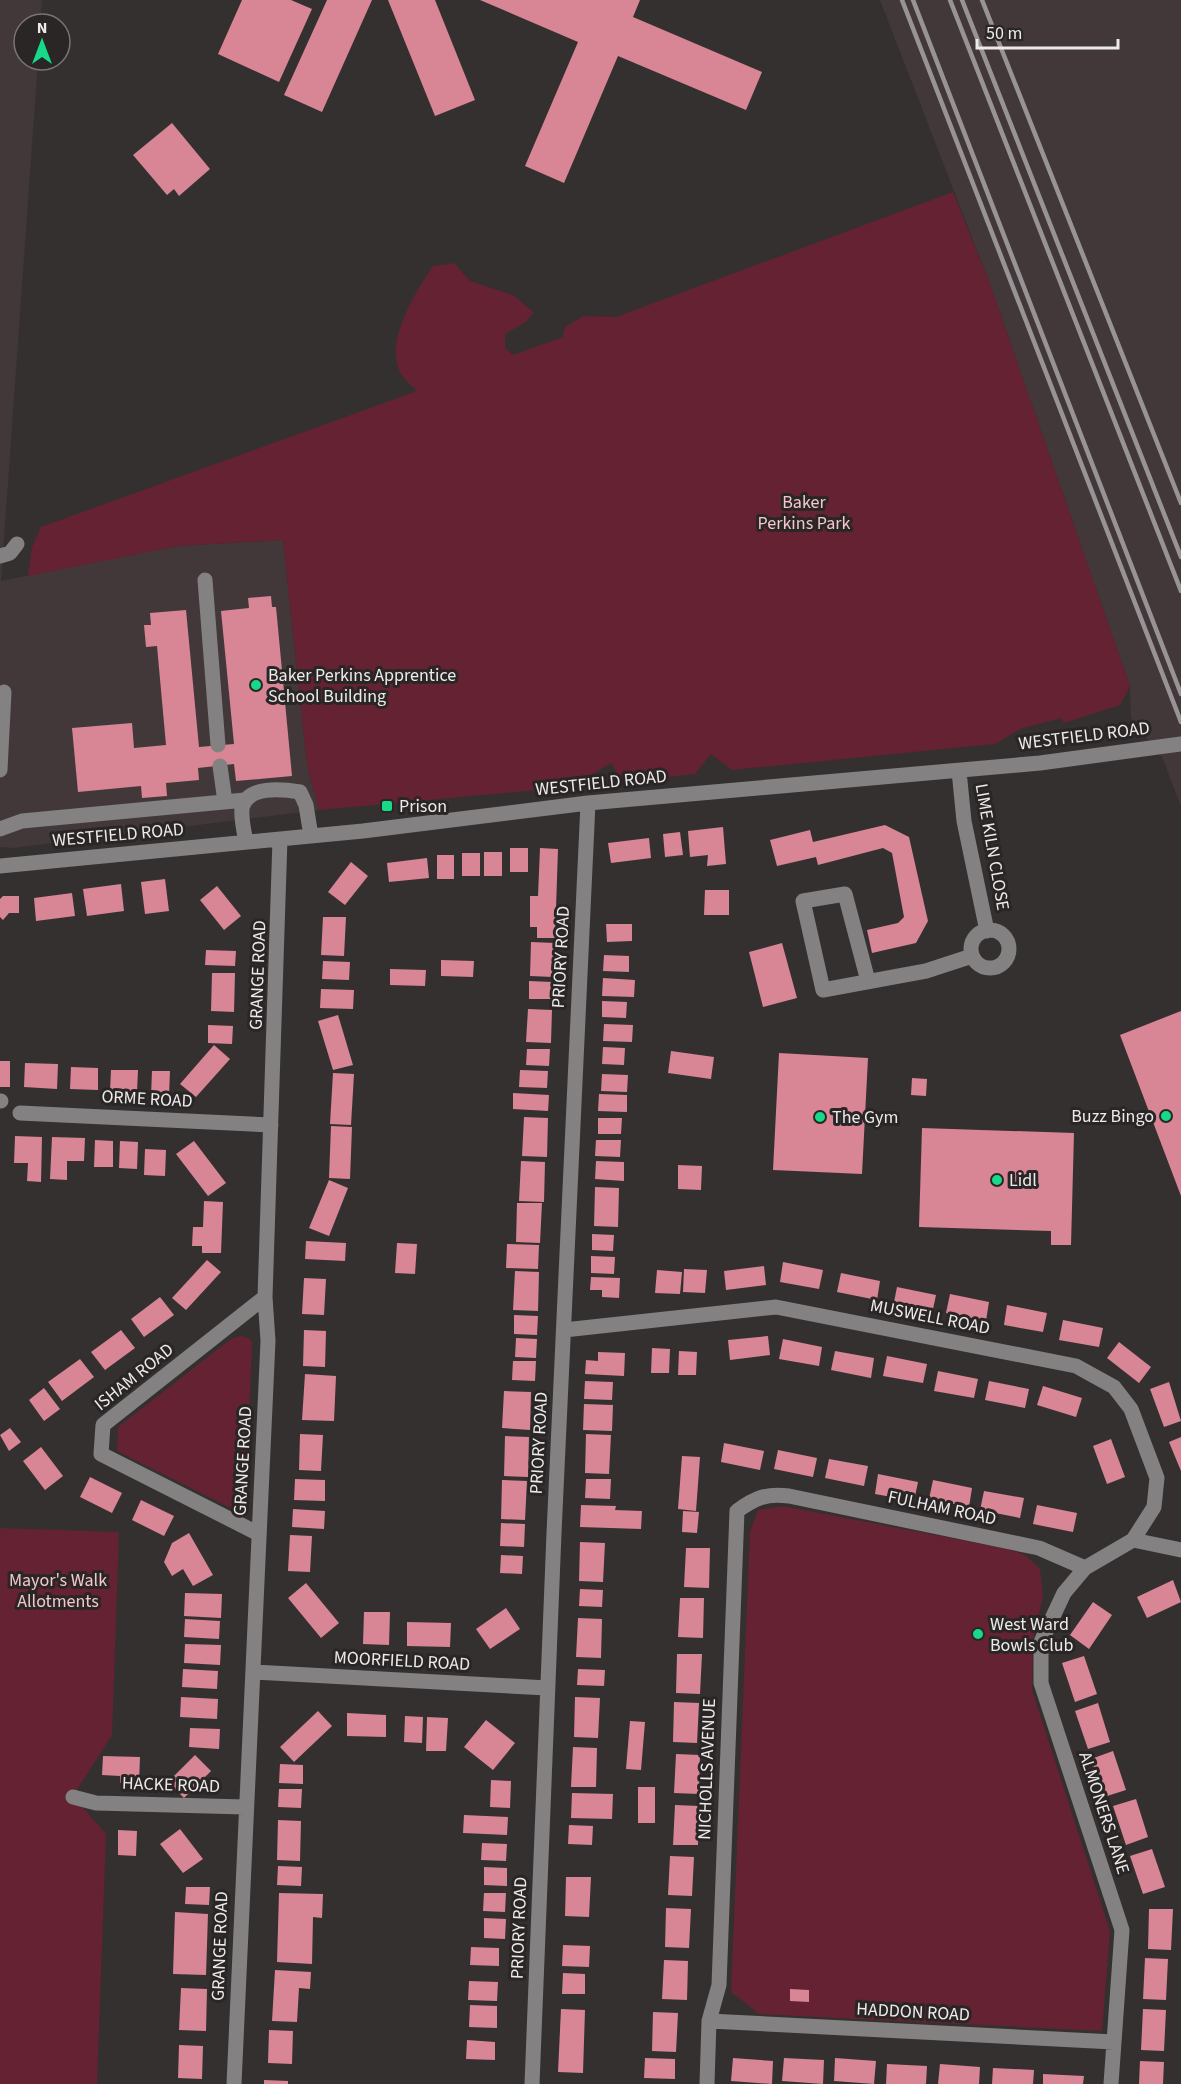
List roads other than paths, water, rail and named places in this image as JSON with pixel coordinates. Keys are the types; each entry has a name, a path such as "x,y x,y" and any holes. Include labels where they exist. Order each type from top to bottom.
{"street":[{"path":"0,556 10,553 17,544"},
{"path":"205,580 218,745"},
{"path":"0,770 4,692"},
{"name":"WESTFIELD ROAD","path":"0,866 311,837 588,803 959,771 1181,744"},
{"path":"220,766 225,802"},
{"name":"LIME KILN CLOSE","path":"959,771 964,821 987,931"},
{"path":"0,829 22,821 245,800 257,792 283,789 300,792 306,805 311,837"},
{"path":"245,800 242,810 246,842"},
{"name":"PRIORY ROAD","path":"532,2084 547,1688 588,803"},
{"name":"GRANGE ROAD","path":"234,2084 268,1341 265,1297 280,839"},
{"path":"868,981 845,894 802,901 823,990 926,971 972,956"},
{"path":"987,931 995,931 1005,938 1008,955 1001,964 990,968 979,964 972,956 974,939 987,931"},
{"name":"ORME ROAD","path":"20,1113 271,1125"},
{"name":"ISHAM ROAD","path":"259,1534 101,1454 103,1425 265,1297"},
{"name":"MUSWELL ROAD","path":"564,1330 776,1307 1076,1366 1114,1387 1131,1409 1157,1478 1154,1507 1133,1540"},
{"name":"NICHOLLS AVENUE","path":"706,2084 709,2021 719,1985 737,1511 756,1497 771,1494 789,1496"},
{"name":"FULHAM ROAD","path":"789,1496 1040,1548 1085,1568"},
{"path":"1133,1540 1181,1551"},
{"name":"ALMONERS LANE","path":"1111,2084 1122,1930 1041,1683 1041,1642 1064,1593 1085,1568 1133,1540"},
{"name":"MOORFIELD ROAD","path":"254,1672 547,1688"},
{"name":"HACKE ROAD","path":"73,1797 96,1803 245,1807"},
{"name":"HADDON ROAD","path":"709,2021 1114,2042"}],"railway":[{"path":"902,0 1181,722"},
{"path":"913,0 1181,694"},
{"path":"950,0 1181,591"},
{"path":"962,0 1181,557"},
{"path":"982,0 1181,503"}],"place":[{"name":"Baker Perkins Apprentice School Building","path":"256,685"},
{"name":"Prison","path":"387,806"},
{"name":"Buzz Bingo","path":"1166,1116"},
{"name":"The Gym","path":"820,1117"},
{"name":"Lidl","path":"997,1180"},
{"name":"West Ward Bowls Club","path":"978,1634"}],"park label":[{"name":"Baker Perkins Park","path":"804,512"},
{"name":"Mayor's Walk Allotments","path":"58,1590"}]}
